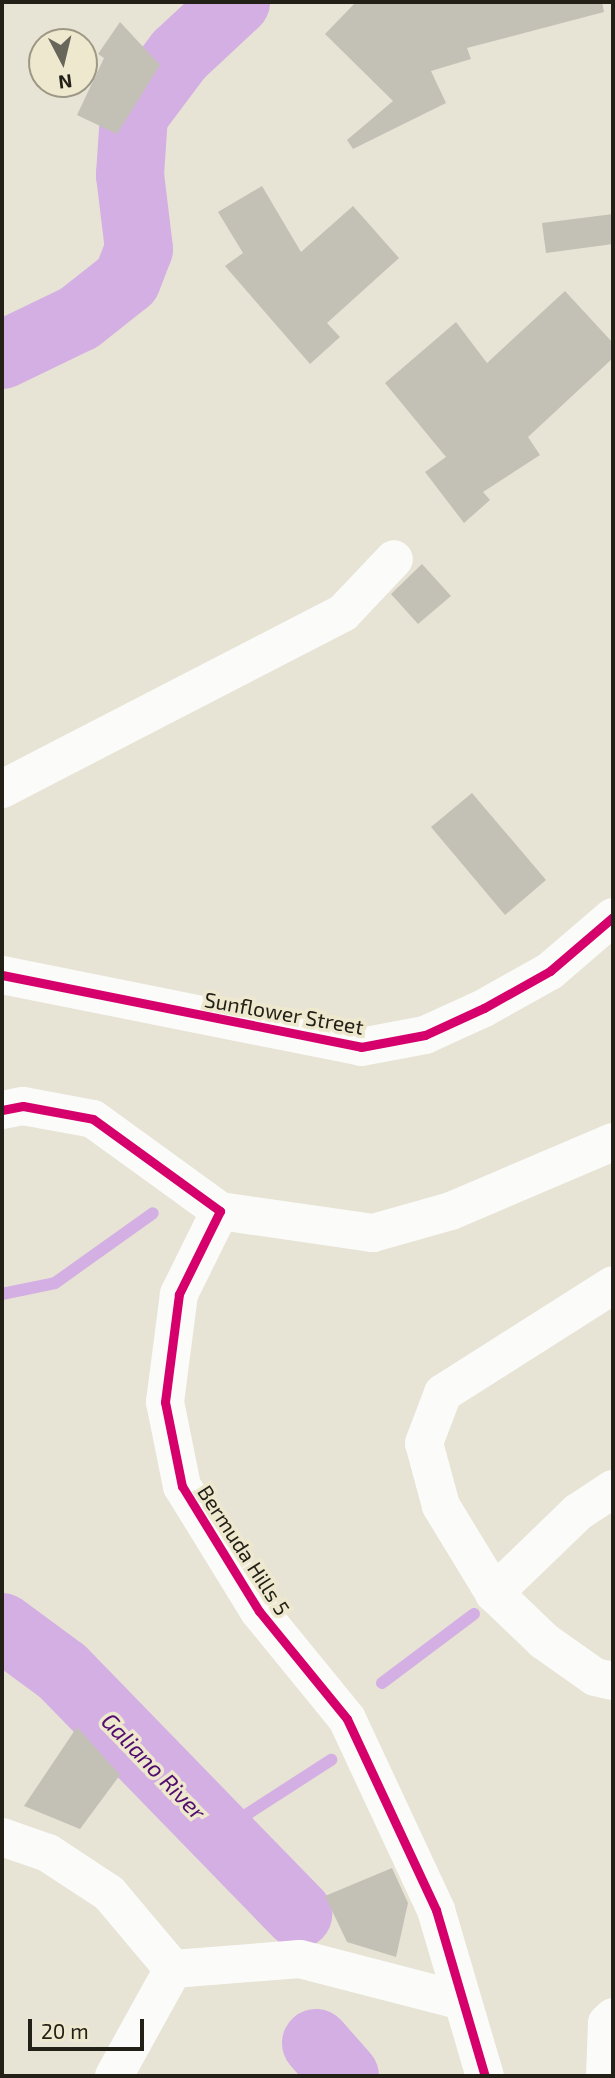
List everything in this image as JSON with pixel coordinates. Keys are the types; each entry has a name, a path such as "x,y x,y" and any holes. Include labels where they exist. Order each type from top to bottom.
{"street":[{"path":"2,789 343,613 394,559"},
{"name":"Sunflower Street","path":"2,975 361,1047 425,1035 484,1008 550,971 613,917"},
{"path":"2,1110 23,1106 93,1119 220,1211 373,1233 451,1211 613,1142"},
{"name":"Bermuda Hills 5","path":"220,1211 179,1294 165,1402 182,1486 259,1611 347,1719 404,1831 485,2076"},
{"path":"613,1285 443,1393 424,1443 441,1506 494,1593 544,1640 595,1676 613,1681"},
{"path":"494,1593 579,1512 613,1489"},
{"path":"2,1837 48,1853 109,1892 173,1969"},
{"path":"173,1969 300,1959 462,2001"},
{"path":"114,2076 173,1969"},
{"path":"605,2076 607,2023 613,2017"}],"building":[{"path":"356,2 602,2 604,12 467,48 471,59 431,71 446,103 353,149 347,140 393,101 325,34"},
{"path":"120,22 160,65 117,134 77,115 85,98 98,98 98,71 104,58 98,54"},
{"path":"262,186 301,252 353,206 399,258 327,323 340,337 310,364 225,266 243,253 218,212"},
{"path":"613,214 613,244 546,253 542,223"},
{"path":"565,291 613,343 613,358 528,437 540,455 483,492 490,500 464,523 425,472 446,457 385,383 456,322 487,363"},
{"path":"422,564 451,596 418,624 391,594"},
{"path":"472,793 546,880 505,915 431,827"},
{"path":"77,1727 120,1775 80,1829 24,1806"},
{"path":"392,1868 408,1903 396,1957 347,1942 325,1896"}],"waterway":[{"name":"Galiano River","path":"2,355 79,318 127,280 139,249 130,175 134,115 179,55 236,2"},
{"path":"2,1294 55,1283 153,1213"},
{"path":"382,1683 474,1614"},
{"name":"Galiano River","path":"2,1627 62,1671 298,1914"},
{"path":"218,1833 331,1760"},
{"name":"Galiano River","path":"316,2043 345,2076"}],"cycle path":[{"path":"2,975 361,1047 425,1035 484,1008 550,971 613,917"},
{"path":"2,1110 23,1106 93,1119 220,1211 179,1294 165,1402 182,1486 259,1611 347,1719 436,1910 485,2076"}]}
